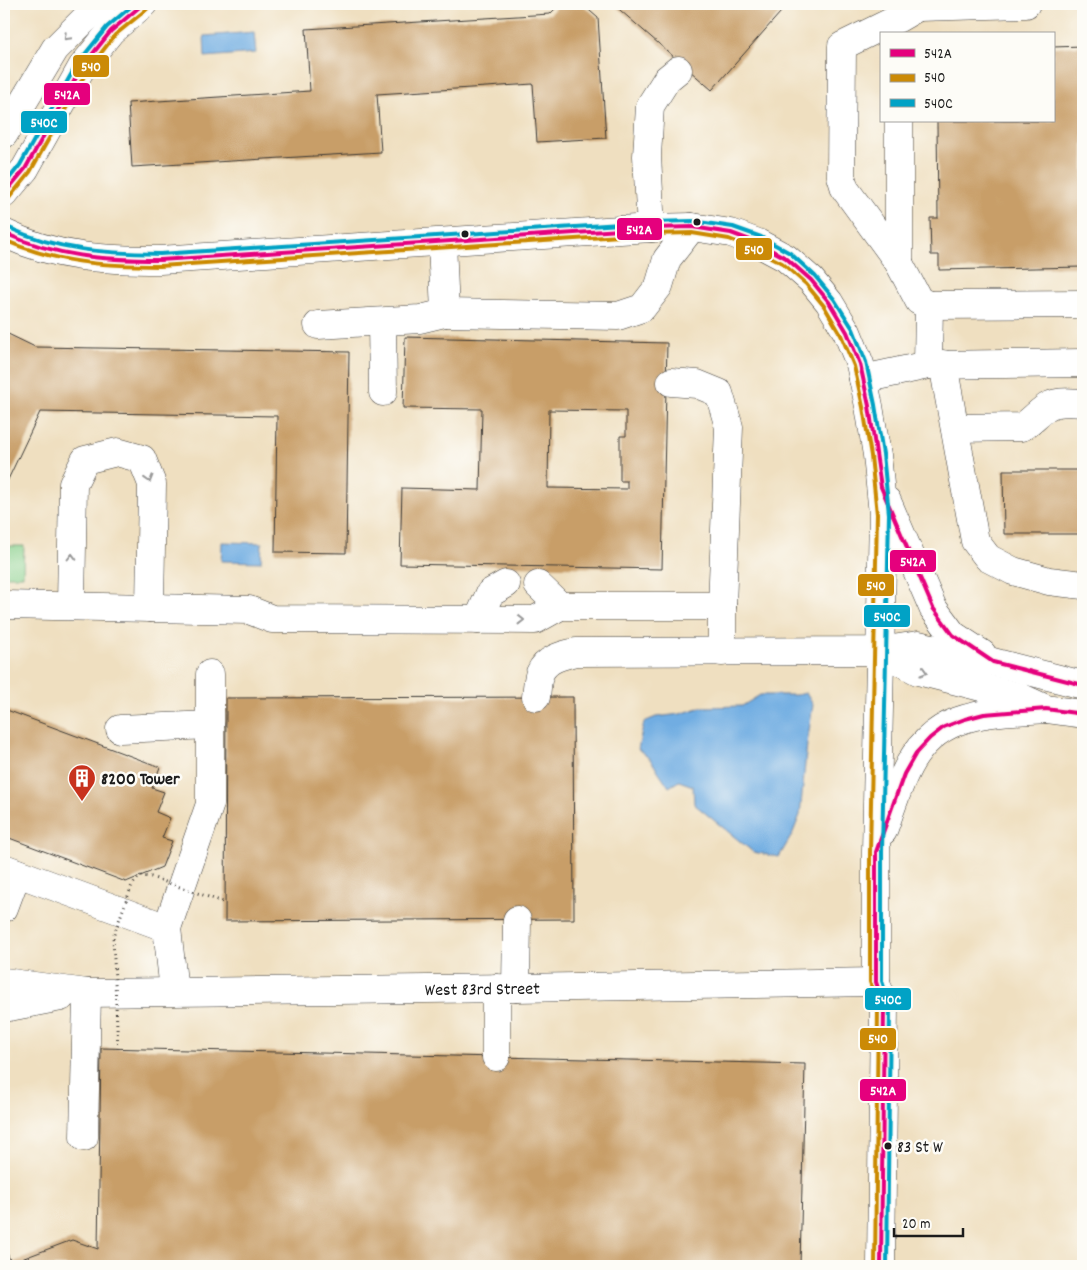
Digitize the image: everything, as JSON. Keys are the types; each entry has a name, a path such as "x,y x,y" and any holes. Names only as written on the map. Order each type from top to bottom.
{"street":[{"path":"4,134 55,50 102,4"},
{"path":"4,194 25,169 82,67 111,31 143,4"},
{"path":"1026,4 910,16 842,46 842,176 845,189 899,263 919,301 929,305 1083,304"},
{"path":"651,228 647,156 650,106 667,79 678,70"},
{"path":"899,122 899,263"},
{"path":"318,325 382,322 445,313 618,316 642,308 659,286 667,259 692,227"},
{"path":"4,233 47,250 80,257 118,260 160,260 651,228 692,227 731,233 758,243 786,258 811,280 829,302 847,332 860,364 875,445 883,514 876,852 876,982 884,1006 881,1266"},
{"path":"442,242 445,313"},
{"path":"929,305 936,364 954,428 975,541 988,558 1013,571 1049,581 1083,585"},
{"path":"382,322 383,392"},
{"path":"863,378 936,364 1083,363"},
{"path":"670,382 696,384 719,393 729,427 722,652"},
{"path":"954,428 1022,427 1054,403 1083,403"},
{"path":"71,606 73,484 86,460 117,452 142,459 152,484 150,608"},
{"path":"881,487 934,608 953,635 993,662"},
{"path":"478,620 490,593 506,584"},
{"path":"538,585 560,606"},
{"path":"4,604 249,610 272,619 478,620 535,620 560,606 722,606"},
{"path":"536,697 539,674 547,663 558,656 576,652 880,652 918,645 1083,685"},
{"path":"880,652 918,671 1020,697 1046,709"},
{"path":"174,992 167,928 210,804 210,674"},
{"path":"876,852 904,774 916,753 944,726 965,718 984,714 1046,709 1083,714"},
{"path":"120,729 210,725"},
{"path":"4,908 10,871 167,928"},
{"path":"496,1057 517,920"},
{"name":"West 83rd Street","path":"4,982 87,993 876,982"},
{"path":"84,1138 87,993"},
{"name":"West 83rd Street","path":"4,1008 87,993"}],"path":[{"path":"118,1049 113,937 132,885 140,876 151,877 226,903"}],"green space":[{"path":"4,546 24,546 23,576 4,576"}],"water":[{"path":"254,32 256,53 205,57 204,36"},
{"path":"222,542 262,543 261,562 221,561"},
{"path":"806,693 813,705 800,815 792,835 779,857 753,852 694,804 693,786 679,781 669,787 650,759 638,749 644,722 656,717 680,714 702,707 742,706 760,695 796,695"}],"building":[{"path":"560,4 582,4 598,18 606,138 537,142 533,84 377,94 381,152 132,167 128,103 310,91 306,29 550,14"},
{"path":"613,4 788,4 712,90"},
{"path":"1083,46 1083,267 939,270 939,255 931,255 930,218 938,218 937,122 1054,122 1054,47"},
{"path":"4,332 35,347 349,352 346,553 275,552 277,416 40,412 4,488"},
{"path":"405,337 667,343 662,569 400,564 402,488 480,490 482,409 403,408","holes":["549,410 626,411 626,436 620,436 620,481 627,481 627,489 548,488"]},
{"path":"1003,470 1083,470 1083,534 1004,534"},
{"path":"573,697 574,919 225,921 226,698"},
{"name":"8200 Tower","path":"4,709 160,767 152,788 164,792 156,812 170,818 162,838 172,841 162,867 126,882 4,836"},
{"path":"101,1048 805,1064 800,1266 4,1266 4,1245 11,1263 72,1240 98,1249"}],"transit line":[{"name":"540C","path":"4,185 20,165 77,64 107,27 134,4"},
{"name":"542A","path":"4,194 25,169 82,67 111,31 143,4"},
{"name":"540","path":"9,198 30,172 87,71 115,35 147,9"},
{"name":"540C","path":"7,227 63,246 119,253 160,254 651,222 692,221 733,227 761,237 790,253 815,276 834,299 853,329 866,362 883,454 889,514 882,852 882,981 890,1006 887,1266"},
{"name":"542A","path":"4,233 62,252 99,258 139,260 651,228 692,227 731,233 758,243 786,258 811,280 829,302 847,332 860,364 869,406 881,487 933,608 953,635 993,662 1083,685"},
{"name":"540","path":"4,240 42,254 80,262 160,266 651,234 692,233 729,239 755,249 782,263 806,284 824,306 841,335 854,366 871,456 877,514 870,852 870,982 878,1007 875,1266"},
{"name":"542A","path":"881,1266 884,1006 876,982 876,852 904,774 916,753 930,738 944,727 965,719 984,714 1046,709 1083,714"}],"place":[{"name":"8200 Tower","path":"82,802"},
{"name":"83 St W","path":"888,1146"}]}
